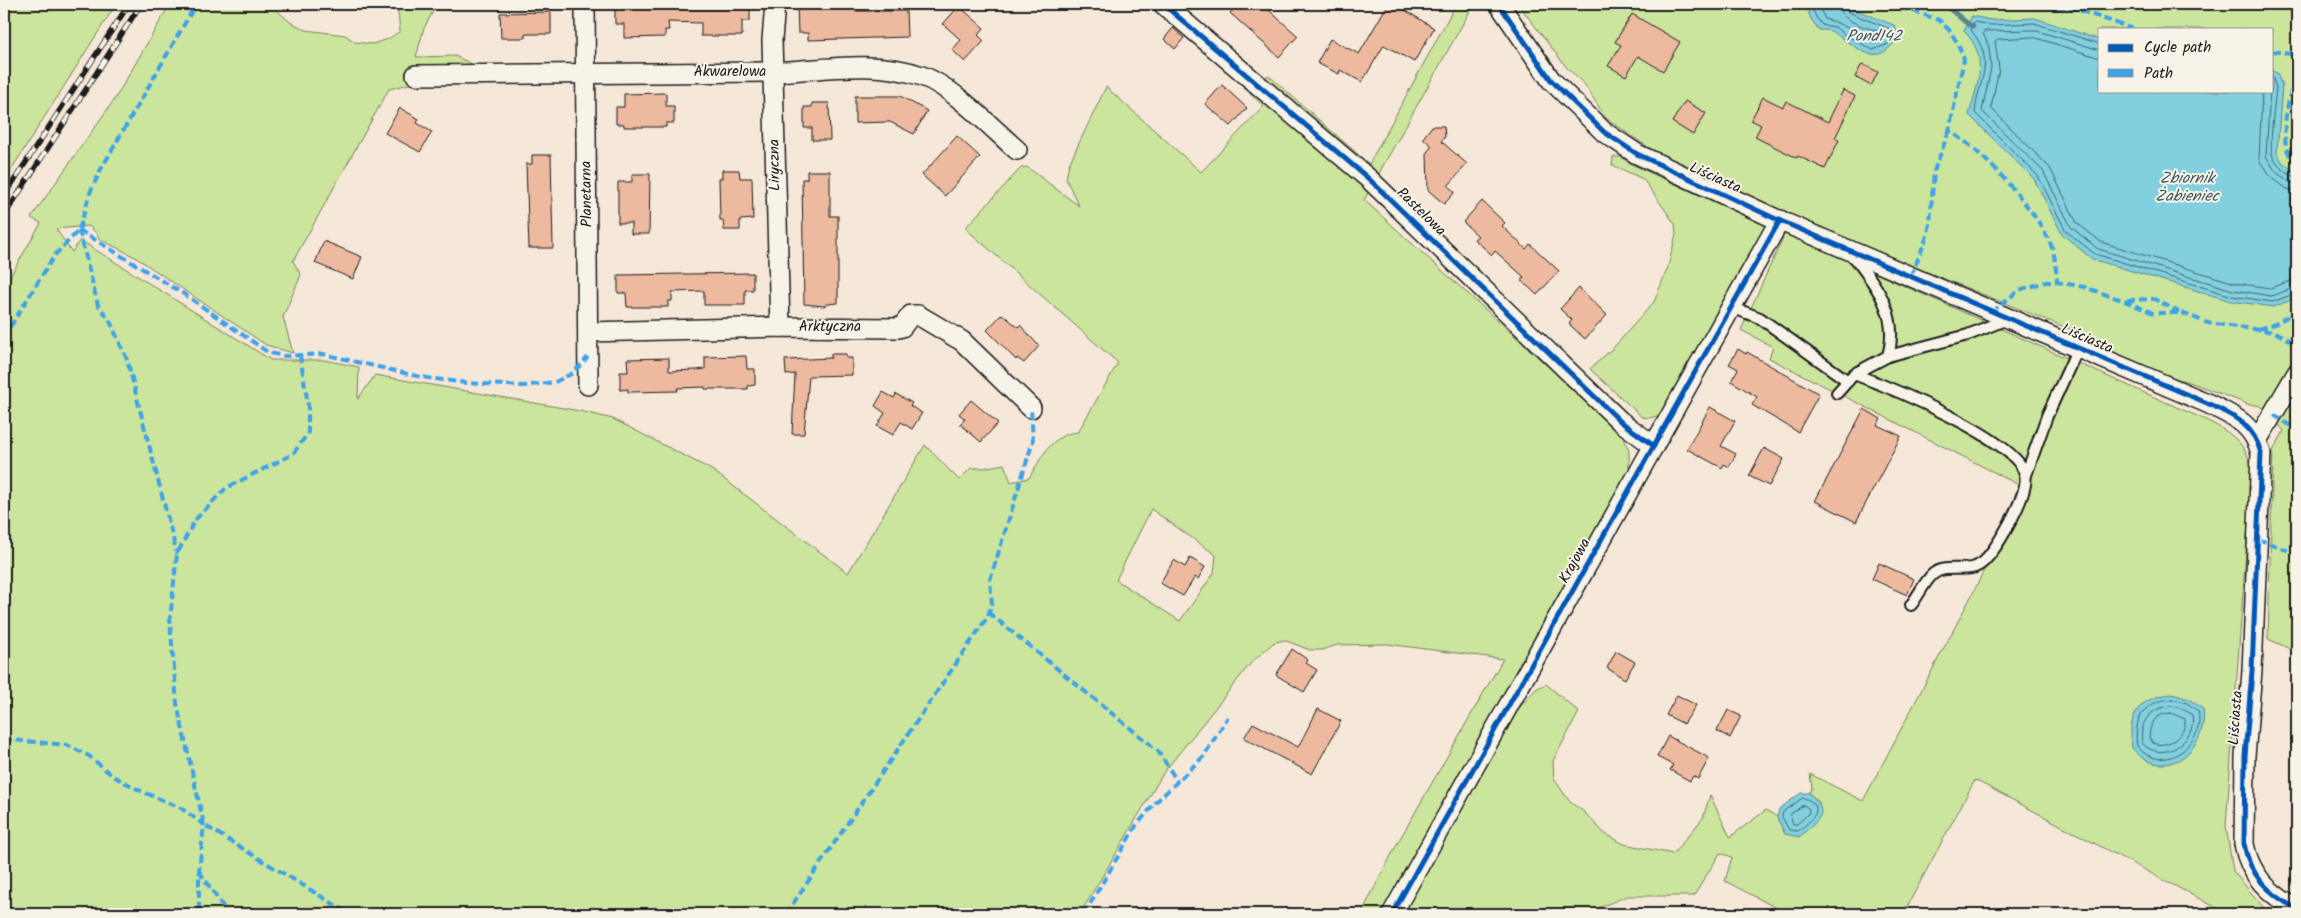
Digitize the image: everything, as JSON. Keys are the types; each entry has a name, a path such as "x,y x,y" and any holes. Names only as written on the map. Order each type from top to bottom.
{"street":[{"name":"Planetarna","path":"585,4 588,385"},
{"name":"Liryczna","path":"775,4 772,20 780,327"},
{"name":"Pastelowa","path":"1162,4 1369,179 1620,421 1654,446"},
{"name":"Liściasta","path":"1499,4 1551,80 1604,132 1637,154 1675,174 1848,250 2234,416 2248,426 2258,439 2261,453 2261,479 2252,671 2245,756 2244,844 2246,856 2260,882 2271,894 2297,909"},
{"name":"Akwarelowa","path":"416,75 586,72 773,72 868,67 891,69 924,77 947,90 1017,150"},
{"name":"Krajowa","path":"1392,914 1780,220"},
{"name":"Arktyczna","path":"589,332 780,327 898,328 902,327 911,315 918,315 962,341 1031,408"},
{"path":"2258,439 2297,374"}],"lane":[{"path":"1848,250 1871,279 1884,301 1891,323 1893,339 1888,356"},
{"path":"1731,307 1760,318 1851,377 1886,386 1988,436 2018,461 2026,475"},
{"path":"1837,393 1851,377 1888,356 1968,335 2008,318"},
{"path":"1911,605 1933,574 1944,569 1970,570 1982,564 1997,546 2024,492 2026,475 2047,416 2078,348"}],"green space":[{"path":"4,4 116,4 4,181"},
{"path":"170,4 270,4 290,22 306,30 345,35 355,42 372,44 388,39 400,31 397,4 437,4 424,28 416,57 455,56 478,67 389,89 293,261 301,275 283,317 293,353 266,345 135,257 98,238 98,235 89,226 56,229 72,252 80,240 271,360 324,360 359,367 358,399 375,375 580,411 613,419 712,470 848,573 925,445 959,480 971,468 1004,464 1011,482 1029,478 1043,455 1054,442 1061,437 1078,432 1118,363 965,228 1021,168 1027,167 1079,206 1066,179 1069,164 1106,87 1201,172 1264,106 1249,93 1268,75 1369,164 1456,4 1474,4 1364,200 1622,433 1629,451 1629,472 1387,914 1361,914 1397,844 1503,659 1387,644 1337,645 1322,650 1310,650 1284,640 1273,643 1251,663 1164,772 1080,914 4,914 4,287 41,223 31,218 116,97","holes":["1151,509 1216,555 1214,573 1180,621 1116,580"]},
{"path":"1518,4 2297,4 2297,652 2268,639 2273,451 2284,431 2265,409 2152,371 2083,339 2077,332 1779,213 1665,159 1606,118 1584,84 1567,68"},
{"path":"1613,157 1621,157 1631,164 1767,226 1662,415 1649,418 1642,417 1590,369 1614,347 1654,302 1668,267 1676,234 1675,224 1643,179 1612,165"},
{"path":"1785,233 2205,419 2227,432 2244,449 2251,464 2251,482 2226,826 2233,871 2269,914 2228,914 1975,780 1903,914 1784,914 1786,913 1725,881 1732,857 1720,853 1694,896 1627,896 1584,914 1395,914 1500,729 1536,689 1546,684 1579,712 1553,761 1554,779 1570,802 1584,812 1604,833 1624,844 1673,854 1703,818 1710,795 1730,837 1766,810 1777,817 1785,834 1820,803 1809,793 1812,788 1810,774 1863,801 1975,589 2023,487 1769,358 1773,347 1741,330"}],"water":[{"name":"Pond142","path":"1805,4 1847,4 1851,8 1894,25 1899,35 1884,52 1868,54 1832,32 1819,30 1811,19"},
{"name":"Zbiornik Żabieniec","path":"1972,16 1991,20 2035,18 2098,39 2098,92 2274,92 2274,72 2277,73 2282,86 2277,153 2283,163 2297,173 2297,298 2273,307 2231,301 2092,259 2062,234 2034,179 1969,115 1978,82 1979,61 1972,41 1964,31"},
{"path":"2172,694 2189,699 2203,709 2203,724 2199,738 2181,758 2170,763 2157,764 2144,759 2132,748 2131,726 2137,710 2143,704 2151,699"},
{"path":"1801,793 1809,793 1820,806 1821,812 1817,821 1799,837 1785,834 1777,817 1779,809"}],"building":[{"path":"750,4 750,21 742,21 742,36 701,36 701,23 668,22 669,30 665,30 665,37 624,38 624,24 615,24 615,6"},
{"path":"828,4 829,7 854,6 855,11 906,11 907,37 808,40 808,33 798,33 797,5"},
{"path":"1238,4 1262,4 1298,36 1279,57 1230,13"},
{"path":"1388,4 1395,4 1434,28 1414,62 1384,45 1362,82 1340,70 1339,74 1317,63 1330,39 1359,54"},
{"path":"959,6 984,28 978,35 984,41 965,62 952,50 961,40 943,24"},
{"path":"551,12 551,34 525,34 525,38 501,38 500,13"},
{"path":"1632,14 1680,42 1663,71 1638,56 1626,76 1608,66 1621,45 1615,42"},
{"path":"1173,28 1184,38 1175,49 1164,39"},
{"path":"1862,64 1878,72 1871,86 1855,77"},
{"path":"1222,85 1247,108 1231,126 1205,104"},
{"path":"1843,90 1855,96 1835,138 1839,140 1825,169 1798,156 1797,158 1755,137 1761,125 1751,120 1763,97 1783,107 1786,101 1828,122"},
{"path":"666,93 666,106 674,106 674,123 666,123 666,127 624,127 624,124 616,124 616,107 624,107 624,94"},
{"path":"855,96 900,96 927,111 914,134 890,122 855,123"},
{"path":"1685,101 1706,113 1693,135 1672,122"},
{"path":"812,103 829,103 830,140 812,140 812,128 804,128 804,107 812,107"},
{"path":"400,108 419,119 417,123 432,132 420,152 385,133"},
{"path":"1432,126 1444,126 1445,137 1441,141 1467,164 1448,186 1455,192 1444,204 1428,190 1427,152 1432,146 1423,138"},
{"path":"957,136 980,157 945,196 922,175"},
{"path":"532,155 551,155 553,248 529,248 526,164 532,164"},
{"path":"722,170 739,170 740,178 752,178 753,219 740,220 740,230 724,230 723,220 720,220 719,178 722,178"},
{"path":"807,171 830,171 830,216 838,216 838,303 824,306 804,304 802,179 807,179"},
{"path":"632,174 650,174 649,234 631,234 631,223 618,223 618,182 632,182"},
{"path":"1482,201 1505,223 1502,226 1526,249 1530,244 1559,271 1537,295 1521,280 1524,277 1495,251 1492,255 1474,239 1478,236 1463,222"},
{"path":"324,241 362,257 353,279 315,263"},
{"path":"753,273 753,290 745,290 745,305 704,305 704,291 672,292 672,301 668,301 668,307 627,307 626,293 618,293 618,275"},
{"path":"1579,288 1607,315 1585,339 1569,324 1572,320 1560,309"},
{"path":"1002,314 1018,327 1020,325 1039,346 1024,363 1017,358 1016,360 987,330"},
{"path":"1738,349 1746,354 1747,352 1819,394 1798,432 1752,405 1757,397 1731,381 1738,369 1729,364"},
{"path":"831,354 846,354 846,358 852,358 852,375 809,376 804,434 792,434 795,374 786,375 785,360 831,358"},
{"path":"746,356 747,369 755,369 755,385 748,386 748,389 705,389 705,387 677,388 678,391 628,392 628,389 620,390 620,372 628,372 627,359 669,358 669,371 705,369 705,357"},
{"path":"883,392 894,398 896,394 912,403 910,406 922,413 912,429 901,422 893,435 877,426 885,413 875,406"},
{"path":"971,400 998,423 981,442 960,424 965,419 959,414"},
{"path":"1710,407 1735,421 1721,446 1736,454 1729,467 1724,464 1722,468 1687,449"},
{"path":"1864,409 1881,419 1877,425 1901,436 1856,522 1815,501"},
{"path":"1764,448 1784,459 1769,486 1749,476"},
{"path":"1190,558 1205,567 1198,579 1195,577 1183,596 1160,583 1174,560 1185,567"},
{"path":"1879,563 1914,579 1907,595 1872,579"},
{"path":"1292,649 1308,660 1306,663 1317,670 1304,692 1276,675"},
{"path":"1616,651 1635,662 1625,679 1607,668"},
{"path":"1677,695 1696,705 1684,724 1666,715"},
{"path":"1318,709 1341,721 1312,774 1244,738 1253,723 1298,747"},
{"path":"1728,710 1741,716 1730,738 1717,731"},
{"path":"1668,736 1709,758 1698,779 1693,776 1690,781 1670,770 1673,765 1657,757"}],"waterway":[{"path":"1944,4 1973,26"},
{"path":"2293,131 2297,132"}],"railway":[{"path":"4,196 129,4"},
{"path":"4,216 141,4"}],"marked path":[{"path":"4,337 54,256 79,230 90,193 100,171 196,4"},
{"path":"1904,4 1905,8 1939,20 1950,31 1958,44 1964,59 1949,131 1962,139 1993,167 2036,218 2052,248 2057,282"},
{"path":"1985,4 2073,8 2130,28"},
{"path":"2274,51 2297,55"},
{"path":"2297,66 2288,104 2285,131 2286,144 2290,155 2297,164"},
{"path":"1911,276 1930,224 1934,171 1949,131"},
{"path":"79,230 184,294 269,353 285,356 323,354 421,377 466,383 524,386 555,382 573,373 588,357"},
{"path":"79,230 98,305 109,319 127,359 177,554"},
{"path":"1992,312 2019,290 2046,282 2057,282 2084,287 2153,313 2182,313 2208,323 2275,332 2297,345"},
{"path":"2127,300 2154,299 2179,312"},
{"path":"2259,329 2275,324 2297,311"},
{"path":"300,355 308,405 308,433 293,454 226,488 195,520 177,554 170,620 177,704 204,825 350,914"},
{"path":"786,914 987,618 992,604 990,580 1033,441 1031,408"},
{"path":"2274,415 2297,430"},
{"path":"2258,539 2297,554"},
{"path":"989,613 1158,751 1177,781"},
{"path":"1084,914 1136,826 1156,802 1203,757 1228,717"},
{"path":"4,739 67,745 89,756 113,776 141,791 181,808 204,825 199,871 199,914"},
{"path":"199,871 228,914"}],"cycle path":[{"path":"1163,4 1369,179 1620,421 1654,446"},
{"path":"1499,4 1551,80 1604,132 1637,154 1776,219 2207,403 2247,427 2253,434 2261,453 2252,671 2245,756 2244,844 2251,866 2262,883 2278,897 2297,909"},
{"path":"1392,914 1780,220"}]}
